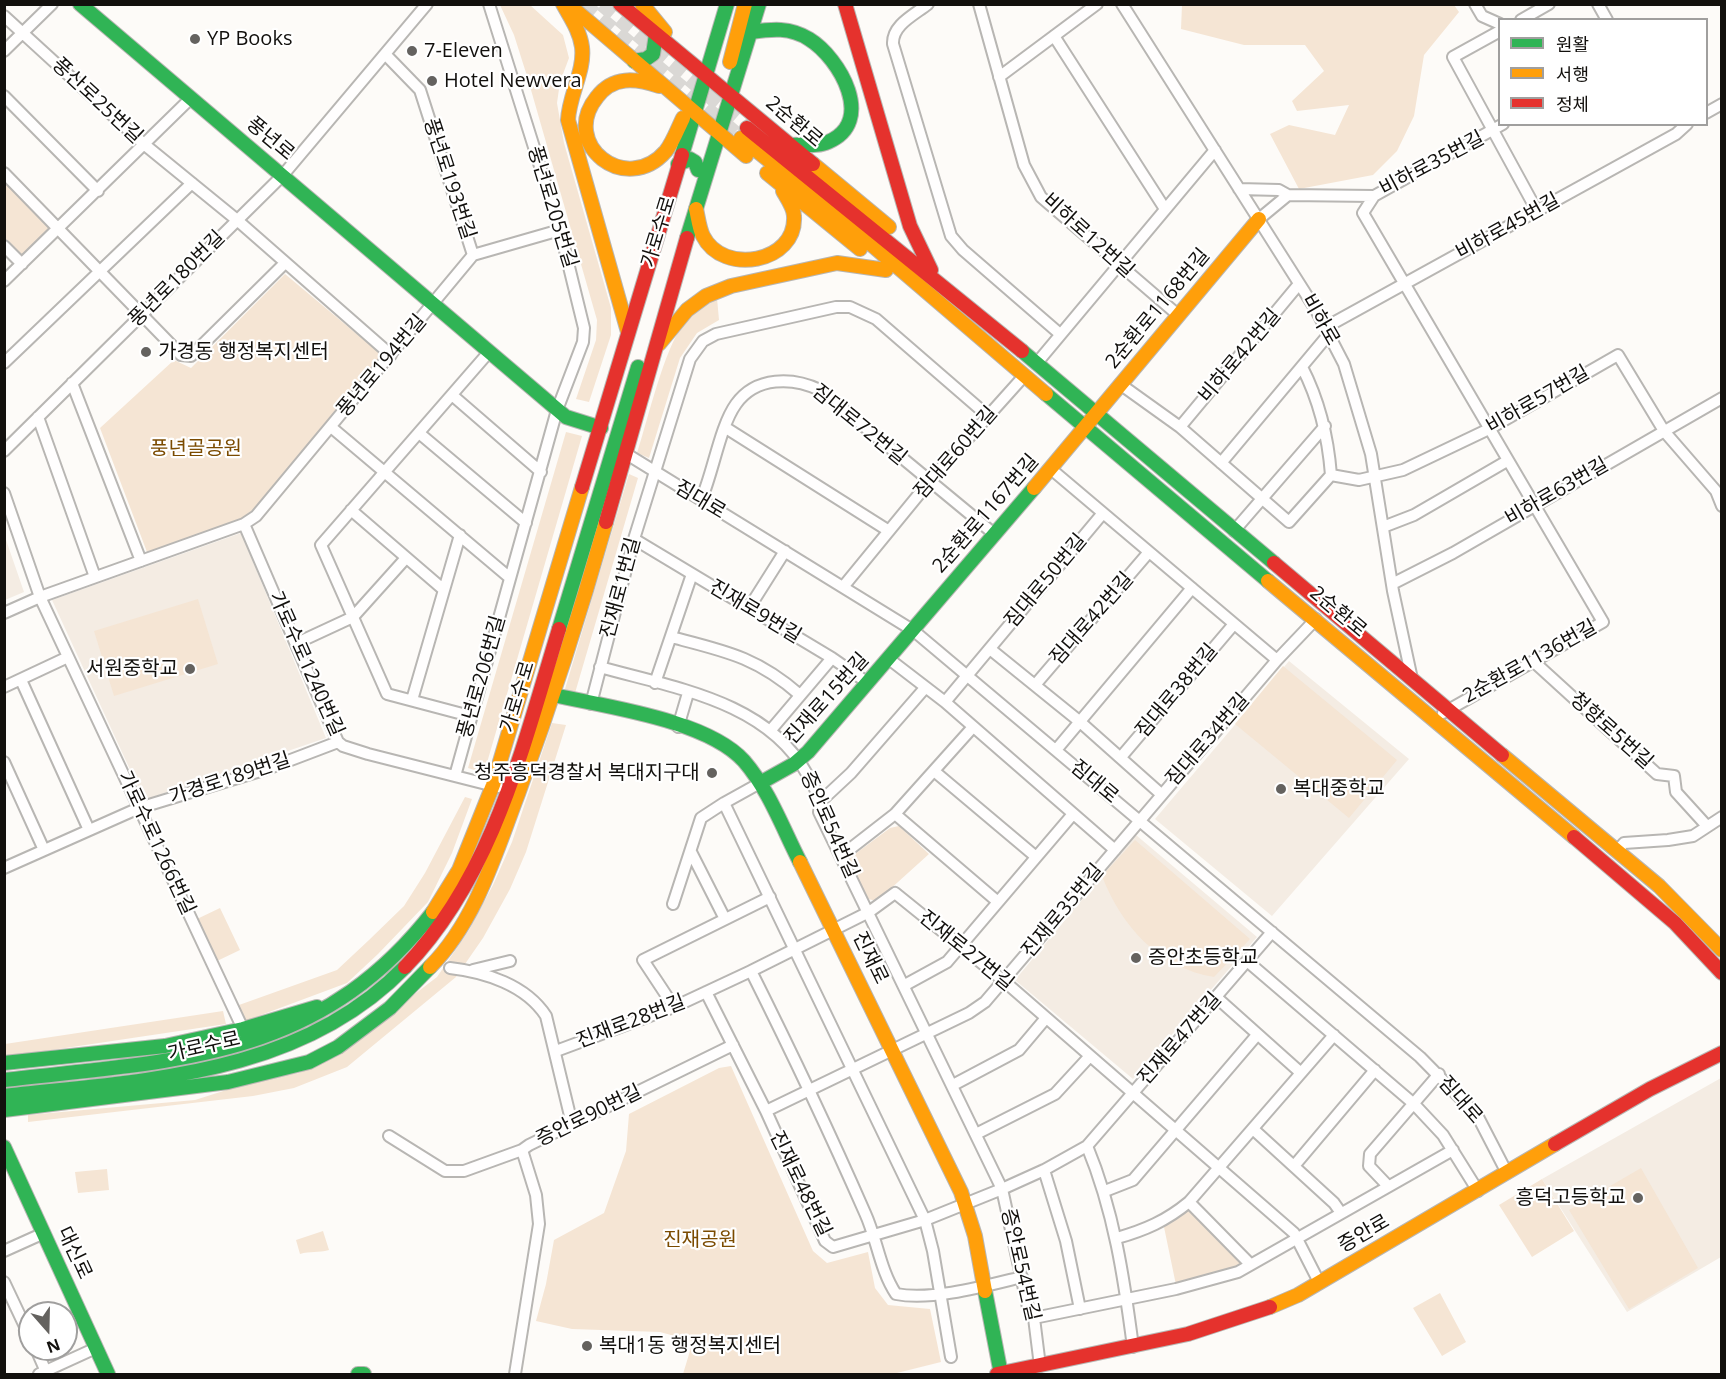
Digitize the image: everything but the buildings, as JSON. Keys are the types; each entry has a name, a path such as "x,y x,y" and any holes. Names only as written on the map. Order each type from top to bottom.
{"main road":[{"name":"풍년로","path":"80,4 557,410 566,417 601,428"},
{"path":"563,4 580,38 582,50 569,98 568,120 629,334"},
{"path":"568,4 634,61 668,89 691,109 670,147 658,160 634,169 617,169 602,162 586,135 585,121 589,107 607,87 631,78 668,89"},
{"name":"2순환로","path":"620,4 905,241 936,278"},
{"path":"642,4 698,69 721,4"},
{"name":"가로수로","path":"4,1080 163,1060 274,1034 304,1022 340,1000 391,957 436,908 453,882 494,785 678,164 698,69 727,4"},
{"name":"가로수로","path":"534,744 554,695 696,206 727,91 746,4"},
{"path":"727,91 759,4"},
{"path":"845,4 910,226 936,278"},
{"path":"748,35 771,16"},
{"path":"634,61 647,60 653,56 657,48 656,34"},
{"path":"791,145 803,147 821,143 841,132 848,122 853,96 839,46"},
{"name":"2순환로","path":"691,109 886,270 922,290"},
{"name":"가로수로","path":"4,1096 163,1077 235,1062 299,1041 339,1018 401,971 448,915 467,881 517,767 698,170 715,130"},
{"path":"678,131 678,164 690,159 695,161 698,170"},
{"name":"2순환로","path":"1722,950 1700,924 1448,709 1234,531 1090,422 1024,376 922,290 744,133 936,278 1036,364 1090,422 1316,619 1675,923 1722,973"},
{"path":"696,206 703,234 724,256 747,262 773,255 791,235 796,217 788,197 765,171"},
{"name":"2순환로1168번길","path":"1090,422 1259,219"},
{"path":"653,351 687,310 705,296 731,286 837,263 886,270"},
{"name":"2순환로1167번길","path":"914,631 993,533 1090,422"},
{"name":"진재로15번길","path":"760,783 799,760 914,631"},
{"name":"진재로","path":"554,695 678,727 718,742 747,764 760,783 834,928 965,1203 984,1286 999,1374"},
{"path":"517,767 534,744"},
{"path":"4,1110 196,1087 269,1074 309,1062 338,1047 390,1008 415,985 440,957 464,924 495,855 534,744"},
{"path":"495,855 507,790"},
{"path":"4,1063 165,1046 243,1029 340,1000"},
{"name":"증안로","path":"999,1374 1133,1347 1230,1324 1259,1313 1319,1282 1478,1191 1650,1089 1722,1053"},
{"path":"163,1077 269,1074"},
{"name":"대신로","path":"4,1147 108,1374"},
{"path":"358,1374 364,1374"}],"street":[{"path":"4,51 52,4"},
{"name":"풍년로180번길","path":"4,451 283,175 427,4"},
{"name":"풍년로205번길","path":"489,4 560,230 584,328 583,342 557,410"},
{"path":"928,4 899,26 892,35 951,236 963,250 1060,334"},
{"name":"비하로12번길","path":"979,4 1024,165 1041,197 1178,315"},
{"path":"999,77 1097,4"},
{"name":"비하로","path":"1122,4 1259,219 1328,331 1344,364 1357,400 1375,478 1392,584 1412,679"},
{"path":"1475,4 1482,16 1498,23"},
{"path":"1524,18 1549,4"},
{"path":"1598,4 1606,18"},
{"name":"풍산로25번길","path":"4,16 145,145 237,220 391,355"},
{"path":"1498,33 1453,57 1498,127 1537,211"},
{"path":"1054,36 1165,209"},
{"name":"풍년로193번길","path":"385,54 420,90 473,255 434,304"},
{"path":"4,96 98,191"},
{"path":"4,281 191,98"},
{"path":"1708,111 1722,104"},
{"name":"비하로35번길","path":"1239,189 1279,190 1288,195 1374,196 1498,127"},
{"name":"비하로45번길","path":"1328,331 1405,284 1537,211 1673,129"},
{"path":"1036,364 1215,150"},
{"path":"4,173 182,355 191,356 285,262"},
{"path":"4,363 192,183"},
{"path":"1259,219 1288,195"},
{"path":"1374,196 1363,213 1533,506"},
{"path":"473,255 560,230"},
{"path":"4,246 22,264"},
{"name":"비하로42번길","path":"1180,427 1299,284"},
{"name":"풍년로194번길","path":"4,613 40,597 244,524 256,516 434,304"},
{"name":"진재로1번길","path":"591,704 654,472 690,359 703,341 716,334 836,307 850,307 876,319 988,416"},
{"path":"1221,463 1302,367 1328,331"},
{"path":"470,716 387,694 321,545 489,352"},
{"name":"비하로57번길","path":"1331,475 1359,480 1403,470 1489,429 1618,355 1664,430"},
{"path":"1120,384 1180,427 1289,522 1331,475 1324,426 1315,392 1302,367"},
{"name":"짐대로60번길","path":"843,587 929,482 1024,376"},
{"name":"짐대로72번길","path":"701,500 736,404 750,391 772,382 804,382 820,390 993,533"},
{"path":"72,383 141,561"},
{"path":"452,395 541,472"},
{"name":"비하로63번길","path":"1392,584 1453,553 1722,398"},
{"name":"풍년로206번길","path":"455,776 557,410"},
{"path":"38,417 95,577"},
{"path":"1234,531 1324,426"},
{"name":"풍년로194번길","path":"331,427 460,535"},
{"path":"726,428 889,531"},
{"path":"1664,430 1716,491 1722,506"},
{"path":"419,433 526,523"},
{"name":"짐대로","path":"625,453 914,631 1439,1074 1477,1115 1508,1173"},
{"path":"1383,527 1414,515 1507,461"},
{"path":"1051,469 1277,660"},
{"name":"가로수로1266번길","path":"4,493 40,597 243,1029"},
{"name":"2순환로1136번길","path":"1435,719 1448,709 1603,622 1533,506"},
{"path":"351,510 444,590"},
{"name":"짐대로50번길","path":"945,702 1103,513"},
{"name":"가로수로1240번길","path":"244,524 338,742 360,751 507,790"},
{"path":"412,700 460,535 510,578"},
{"path":"634,539 692,574"},
{"path":"749,608 784,551"},
{"name":"짐대로42번길","path":"1035,685 1149,552"},
{"path":"297,643 353,617 406,558"},
{"name":"진재로9번길","path":"655,683 692,574 832,658 868,683"},
{"path":"1056,750 1192,588"},
{"name":"짐대로34번길","path":"1139,820 1277,660 1316,619"},
{"name":"짐대로38번길","path":"1121,758 1234,624"},
{"path":"670,637 733,653 775,674 800,695"},
{"path":"990,649 1079,721 1161,795"},
{"path":"4,687 68,657"},
{"path":"600,667 726,703 744,712 770,731 832,658"},
{"name":"진재로35번길","path":"889,659 945,702 1115,850"},
{"name":"청향로5번길","path":"1533,661 1657,774 1674,776 1676,792 1706,825"},
{"path":"21,680 89,830"},
{"path":"821,801 851,773 926,688"},
{"path":"678,727 688,693"},
{"path":"841,855 896,814 973,727"},
{"name":"증안로54번길","path":"770,731 799,760 821,801 819,812 929,1034 1002,1189 1029,1312 1034,1318 1040,1366"},
{"name":"가경로189번길","path":"4,867 139,808 267,769 338,742"},
{"path":"4,762 44,850"},
{"path":"934,771 1035,856"},
{"path":"673,904 701,818 760,783"},
{"path":"724,803 925,1220 941,1293 951,1357"},
{"path":"896,814 998,902"},
{"path":"905,985 947,962 1073,814"},
{"path":"1617,851 1624,843 1693,836 1706,825 1722,817"},
{"name":"진재로35번길","path":"766,1111 855,1071 977,1007 1004,981 1139,820"},
{"path":"691,852 725,919"},
{"name":"진재로27번길","path":"834,928 869,912 895,892 1004,981 1294,1233 1319,1282"},
{"path":"674,1007 643,960 770,897"},
{"name":"진재로28번길","path":"556,1051 674,1007 751,971 834,928"},
{"name":"진재로47번길","path":"965,1203 1044,1170 1088,1146 1272,932"},
{"path":"473,970 510,961"},
{"path":"1247,961 1414,1104 1453,1150 1478,1191"},
{"path":"450,968 473,970 523,991 538,1003 546,1016 556,1051 572,1124"},
{"path":"751,971 810,1090 875,1235 888,1282 896,1294 912,1297 984,1286 1022,1277"},
{"name":"진재로28번길","path":"706,992 766,1111"},
{"path":"1216,997 1301,1073"},
{"path":"952,1085 1019,1050 1046,1018"},
{"path":"1105,1191 1132,1180 1177,1131 1257,1035"},
{"path":"1117,1238 1150,1229 1170,1218 1189,1202 1334,1035"},
{"name":"증안로90번길","path":"515,1374 539,1224 536,1195 522,1150 733,1045"},
{"path":"976,1134 1055,1094 1090,1056"},
{"path":"1294,1166 1375,1070"},
{"path":"1388,1186 1369,1166 1370,1154 1439,1074"},
{"name":"진재로48번길","path":"766,1111 825,1241 833,1247 925,1220 965,1203"},
{"path":"1253,1129 1334,1203 1341,1213"},
{"path":"389,1136 445,1172 464,1171 522,1150"},
{"path":"1088,1146 1105,1191 1117,1238 1133,1347"},
{"path":"1034,1318 1187,1286 1238,1272 1453,1150"},
{"path":"1044,1170 1066,1241 1080,1309"},
{"path":"1189,1202 1250,1264"},
{"path":"4,1251 44,1233"},
{"path":"4,1282 18,1312"},
{"path":"44,1373 96,1348"}],"shaded area":[{"name":"서원중학교","path":"241,533 326,738 144,800 52,600"},
{"path":"4,534 24,592 5,600 4,600"},
{"name":"복대중학교","path":"1289,661 1409,759 1272,916 1155,819"},
{"name":"증안초등학교","path":"1136,835 1257,937 1133,1079 1015,980"},
{"name":"흥덕고등학교","path":"1721,1078 1721,1257 1627,1312 1542,1179"}],"green space":[{"path":"500,5 530,5 563,35 569,58 560,82 557,103 564,143 611,308 611,335 589,402 576,399 596,340 597,320 527,76 514,35"},
{"path":"1182,5 1454,5 1459,12 1424,55 1414,116 1397,151 1373,175 1299,189 1270,134 1289,125 1335,135 1349,105 1297,111 1292,101 1324,71 1305,45 1244,45 1181,29"},
{"path":"4,179 52,228 23,256 5,238"},
{"name":"풍년골공원","path":"285,274 383,356 253,510 241,519 147,552 100,428 174,360 191,368"},
{"path":"717,298 719,320 697,333 680,358 649,458 637,453 663,367 677,335 691,315 703,305"},
{"path":"566,432 582,436 484,773 468,768"},
{"path":"629,474 638,478 575,693 565,689"},
{"path":"198,599 218,664 114,696 94,631"},
{"path":"1283,666 1397,760 1349,818 1235,724"},
{"path":"552,723 566,725 526,852 510,889 483,938 456,977 347,1067 294,1088 253,1096 28,1122 28,1115 195,1100 258,1080 299,1073 339,1052 437,977 469,930 493,885 512,842"},
{"path":"465,797 472,799 452,853 428,902 378,954 347,983 245,1021 239,1005 337,970 404,906 425,873"},
{"path":"899,826 929,854 877,901 868,899 848,862 851,857 890,828"},
{"path":"1135,840 1250,939 1214,977 1194,972 1159,954 1131,928 1120,912 1102,876"},
{"path":"220,908 240,950 217,961 197,919"},
{"path":"223,1011 226,1024 5,1057 5,1044"},
{"name":"진재공원","path":"731,1066 813,1251 827,1263 868,1252 875,1288 888,1305 930,1309 941,1362 893,1374 683,1374 693,1341 660,1332 572,1329 536,1321 554,1240 604,1213 626,1151 629,1114 719,1068"},
{"path":"1641,1168 1698,1268 1629,1309 1569,1210"},
{"path":"107,1169 109,1190 78,1193 75,1172"},
{"path":"1542,1179 1574,1231 1532,1257 1499,1205"},
{"path":"1188,1209 1242,1261 1237,1268 1176,1285 1164,1227"},
{"path":"323,1231 329,1250 300,1254 296,1240"},
{"path":"1440,1293 1466,1342 1442,1356 1413,1308"}],"tunnel":[{"path":"583,4 741,138"},
{"path":"602,4 747,128"}],"traffic: fast":[{"path":"80,4 566,417 601,428"},
{"path":"682,155 727,4"},
{"path":"687,238 759,4"},
{"path":"751,32 788,31 809,39 832,60 848,90 851,106 850,120 842,133 824,144 791,145"},
{"path":"634,61 646,59 653,54 656,34"},
{"path":"678,164 690,159 695,162 698,170"},
{"path":"1022,351 1274,563"},
{"path":"559,629 638,367"},
{"path":"1046,394 1268,581"},
{"path":"760,783 794,764 808,752 1034,488"},
{"path":"554,695 628,710 682,725 727,747 744,761 761,784 800,862"},
{"path":"4,1080 184,1057 239,1044 291,1025 341,998 388,961 433,912"},
{"path":"4,1096 165,1077 218,1066 269,1051 317,1031 363,1003 405,967"},
{"path":"4,1110 228,1082 309,1062 338,1047 390,1008 430,967"},
{"path":"4,1063 165,1046 243,1029 317,1007"},
{"path":"4,1147 108,1374"},
{"path":"985,1291 1001,1374"},
{"path":"358,1374 364,1374"}],"traffic: slow":[{"path":"563,4 577,30 582,47 581,65 568,120 628,332"},
{"path":"568,4 746,156"},
{"path":"642,4 665,32"},
{"path":"730,62 745,4"},
{"path":"659,86 633,80 617,82 603,90 587,115 586,132 592,147 602,159 617,167 633,169 650,164 666,151 683,118"},
{"path":"741,138 838,216 1046,394"},
{"path":"813,164 889,227"},
{"path":"767,173 860,249"},
{"path":"696,209 703,236 713,249 741,260 757,259 772,254 784,245 792,232 794,213 783,191"},
{"path":"1034,488 1259,219"},
{"path":"659,344 687,310 706,296 731,286 837,263 886,270"},
{"path":"433,912 459,870 493,785 582,487"},
{"path":"430,967 460,929 483,886 553,693 606,522"},
{"path":"1268,581 1574,837"},
{"path":"1502,755 1659,886 1722,950"},
{"path":"800,862 961,1192 975,1236 985,1291"},
{"path":"1270,1307 1298,1295 1555,1144"}],"traffic: jam":[{"path":"620,4 813,164"},
{"path":"845,4 910,226 931,270"},
{"path":"747,128 1022,351"},
{"path":"582,487 682,155"},
{"path":"606,522 687,238"},
{"path":"1274,563 1502,755"},
{"path":"405,967 435,931 461,892 483,851 518,763 559,629"},
{"path":"1574,837 1675,923 1722,973"},
{"path":"1555,1144 1650,1089 1722,1053"},
{"path":"997,1374 1188,1334 1270,1307"}],"place":[{"name":"YP Books","path":"195,39"},
{"name":"7-Eleven","path":"412,51"},
{"name":"Hotel Newvera","path":"432,81"},
{"name":"가경동 행정복지센터","path":"146,352"},
{"name":"서원중학교","path":"190,669"},
{"name":"청주흥덕경찰서 복대지구대","path":"712,773"},
{"name":"복대중학교","path":"1281,789"},
{"name":"증안초등학교","path":"1136,958"},
{"name":"흥덕고등학교","path":"1638,1198"},
{"name":"복대1동 행정복지센터","path":"587,1346"}]}
